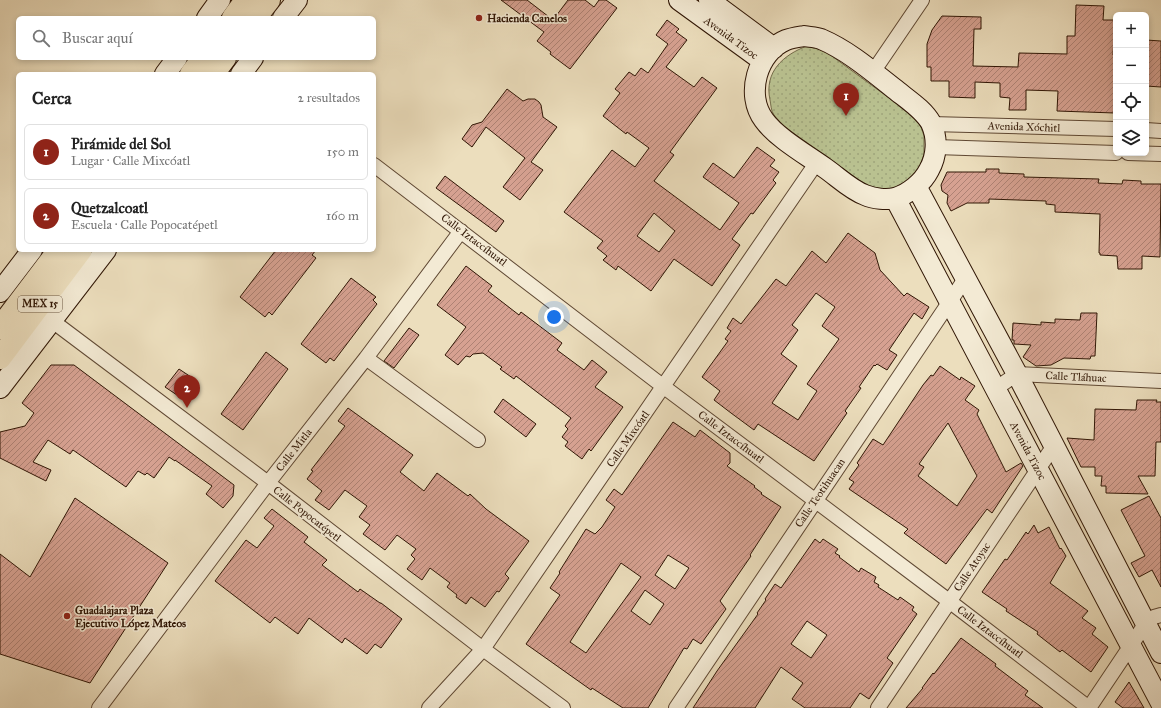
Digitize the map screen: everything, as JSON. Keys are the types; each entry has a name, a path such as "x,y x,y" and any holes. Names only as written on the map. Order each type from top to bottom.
{"main road":[{"path":"208,16 220,0"},
{"path":"234,16 246,0"},
{"path":"257,16 269,0"},
{"path":"285,16 297,0"},
{"name":"Avenida Tizoc","path":"679,0 768,55"},
{"name":"Avenida Tizoc","path":"709,0 768,55"},
{"path":"804,36 820,38 839,48 873,72 922,111 931,124 935,137 936,147 934,161 926,176 916,186 895,198 882,199 866,196 778,134 763,120 756,104 754,85 759,68 768,55 785,40 804,36"},
{"path":"166,72 175,60"},
{"path":"192,72 202,60"},
{"path":"214,72 224,60"},
{"path":"916,186 1053,446 1153,619 1161,652"},
{"name":"Avenida Tizoc","path":"895,198 1161,703"},
{"path":"0,292 30,252"},
{"name":"MEX 15","path":"0,328 57,252"},
{"name":"MEX 15","path":"0,358 80,252"},
{"path":"0,388 104,252"}],"street":[{"path":"873,72 922,0"},
{"name":"Avenida Xóchitl","path":"931,124 1113,129"},
{"path":"1149,130 1161,131"},
{"name":"Avenida Xóchitl","path":"936,147 1113,153"},
{"path":"1149,154 1161,154"},
{"name":"Calle Mixcóatl","path":"429,708 483,649 817,162"},
{"name":"Calle Iztaccíhuatl","path":"376,167 664,387 1089,708"},
{"name":"Calle Mitla","path":"99,708 268,483 366,358 461,231"},
{"name":"Calle Teotihuacan","path":"676,708 965,279"},
{"name":"Calle Popocatépetl","path":"51,320 268,483 483,649 563,708"},
{"path":"366,358 478,440"},
{"path":"995,389 1016,374"},
{"name":"Calle Tláhuac","path":"1016,374 1161,381"},
{"name":"Calle Atoyac","path":"878,708 1053,446"},
{"path":"1089,708 1130,646 1153,619"}],"green space":[{"path":"807,46 825,51 919,120 924,136 924,154 918,172 904,185 893,191 870,188 785,127 774,115 771,108 769,90 773,73 777,66 790,54"}],"building":[{"path":"501,0 527,0 553,20 568,0 585,0 594,7 599,0 606,0 617,8 570,69 550,54 551,52 537,41 544,32"},
{"path":"1076,5 1104,6 1103,20 1113,20 1113,113 1057,111 1058,91 1026,90 1026,110 1009,110 1010,98 1000,97 1000,83 975,82 975,98 949,97 949,81 931,81 931,67 927,67 927,44 932,30 942,16 981,17 981,29 974,29 973,66 1018,67 1019,53 1067,54 1067,36 1075,36"},
{"path":"667,20 679,29 676,32 687,40 666,67 694,87 702,77 717,88 670,152 674,155 654,181 720,230 739,203 703,177 713,163 734,178 757,147 775,160 770,166 779,172 773,180 776,183 732,239 740,245 712,286 674,259 651,291 618,266 616,270 603,260 607,256 597,248 603,241 564,212 612,150 635,167 649,148 627,132 626,134 603,116 620,93 615,89 629,72 635,76 641,68 648,73 668,44 656,35","holes":["654,213 675,231 659,252 637,236"]},
{"path":"1149,40 1161,41 1161,87 1149,86"},
{"path":"507,89 523,101 535,99 539,102 543,117 557,127 531,162 543,170 520,200 503,187 525,158 486,127 472,147 462,139 472,125 482,122"},
{"path":"986,169 999,169 999,173 1024,174 1024,177 1099,179 1098,183 1122,184 1123,180 1141,181 1141,184 1161,184 1160,257 1142,256 1142,269 1118,269 1117,256 1100,255 1099,253 1100,214 1055,212 1055,205 1046,204 1046,201 989,199 989,203 967,203 951,211 947,203 948,195 942,191 941,185 947,172 986,172"},
{"path":"445,176 504,221 496,232 436,188"},
{"path":"848,233 875,253 880,270 904,296 907,293 929,307 922,319 914,313 889,350 897,355 887,370 877,364 875,366 874,365 859,387 861,388 845,411 847,413 814,461 758,424 754,430 731,413 714,400 720,391 702,377 728,341 725,339 731,331 727,328 733,318 741,324 776,279 786,286 812,251 826,263","holes":["816,293 835,307 822,326 839,339 807,384 817,391 798,420 772,403 797,366 781,354 798,330 792,325"]},
{"path":"274,252 314,252 312,255 316,258 272,315 269,312 265,317 240,297"},
{"path":"466,266 492,286 488,291 519,315 521,312 562,343 557,350 584,370 592,360 607,372 595,387 623,407 591,451 589,449 582,459 565,446 568,442 562,437 568,429 565,426 571,418 516,376 514,379 500,369 502,367 483,353 473,354 470,357 466,356 458,365 445,355 466,327 437,305"},
{"path":"351,278 376,297 373,300 377,304 334,361 330,358 326,363 301,344"},
{"path":"1081,313 1097,313 1095,356 1091,356 1090,359 1064,358 1051,365 1036,366 1023,357 1031,345 1014,344 1014,340 1012,340 1013,323 1041,325 1041,322 1055,323 1055,319 1080,320"},
{"path":"409,328 419,335 394,368 384,361"},
{"path":"266,352 288,369 243,430 221,414"},
{"path":"51,365 74,365 234,485 233,496 223,508 206,494 212,486 169,457 154,478 147,473 145,475 138,471 126,487 73,450 70,454 48,440 33,462 51,470 46,481 0,458 0,432 25,426 34,413 22,403"},
{"path":"940,366 960,380 961,377 975,386 965,400 979,410 977,414 1006,472 1021,463 1023,466 992,513 987,509 946,564 904,533 908,529 849,489 854,482 849,479 859,465 857,463 873,439 883,445 923,385 931,375 933,376","holes":["948,423 977,476 957,506 918,476 924,467 919,464"]},
{"path":"179,369 191,377 177,395 165,387"},
{"path":"503,399 536,424 526,437 494,412"},
{"path":"1137,400 1157,400 1156,402 1161,402 1161,442 1156,442 1155,476 1138,476 1148,494 1106,493 1106,486 1101,486 1102,476 1095,476 1095,467 1081,467 1067,438 1094,440 1095,409 1136,410"},
{"path":"348,408 413,455 400,472 424,491 437,473 468,496 470,494 486,509 529,541 505,574 509,578 499,592 497,591 485,607 471,597 466,604 456,597 457,595 447,587 450,583 430,568 422,580 407,569 415,559 411,555 416,549 397,535 385,550 363,534 370,525 359,517 367,506 345,490 329,510 315,500 322,491 307,479 313,471 311,470 345,426 338,421"},
{"path":"673,422 695,437 700,430 730,453 730,463 727,466 755,486 754,487 762,493 761,494 781,507 750,555 751,556 720,601 726,609 701,644 693,639 687,649 684,648 648,708 623,708 592,688 591,690 526,644 560,595 550,588 586,529 595,534 602,527 615,507 606,500 614,489 622,495","holes":["668,555 689,568 675,589 655,575","621,563 641,577 586,653 570,642","645,590 664,604 650,625 631,611"]},
{"path":"1149,496 1161,518 1161,587 1152,570 1139,577 1131,563 1145,556 1121,510"},
{"name":"Guadalajara Plaza Ejecutivo López Mateos","path":"75,498 168,563 90,683 0,654 0,554 30,577"},
{"path":"272,509 308,537 304,542 327,560 322,565 358,592 360,589 402,619 381,648 375,644 367,654 345,638 342,643 309,618 298,634 275,617 270,623 215,581 246,540 257,548 274,526 264,518"},
{"path":"1034,525 1038,533 1049,527 1060,549 1061,548 1066,556 1050,583 1088,611 1082,618 1096,628 1092,634 1108,647 1091,672 1062,650 1060,652 1037,634 1038,632 1006,611 1007,609 982,592 1005,559 1007,560 1026,532 1028,534"},
{"path":"815,539 820,543 823,539 838,549 835,553 840,556 839,557 859,572 861,568 876,577 874,582 879,585 878,587 898,600 900,597 914,607 912,610 917,614 887,658 893,663 869,699 860,693 850,708 805,708 792,699 803,683 781,667 755,708 693,708 717,671 758,614 757,613 775,584 781,588","holes":["807,621 827,635 811,658 791,644"]},
{"path":"961,638 996,664 995,666 1028,691 1025,695 1043,708 906,708"},
{"path":"1129,682 1144,708 1123,708 1115,702"}],"place":[{"name":"Hacienda Canelos","path":"479,18"},
{"name":"Pirámide del Sol","path":"846,116"},
{"name":"Quetzalcoatl","path":"187,408"},
{"name":"Guadalajara Plaza Ejecutivo López Mateos","path":"67,616"}]}
